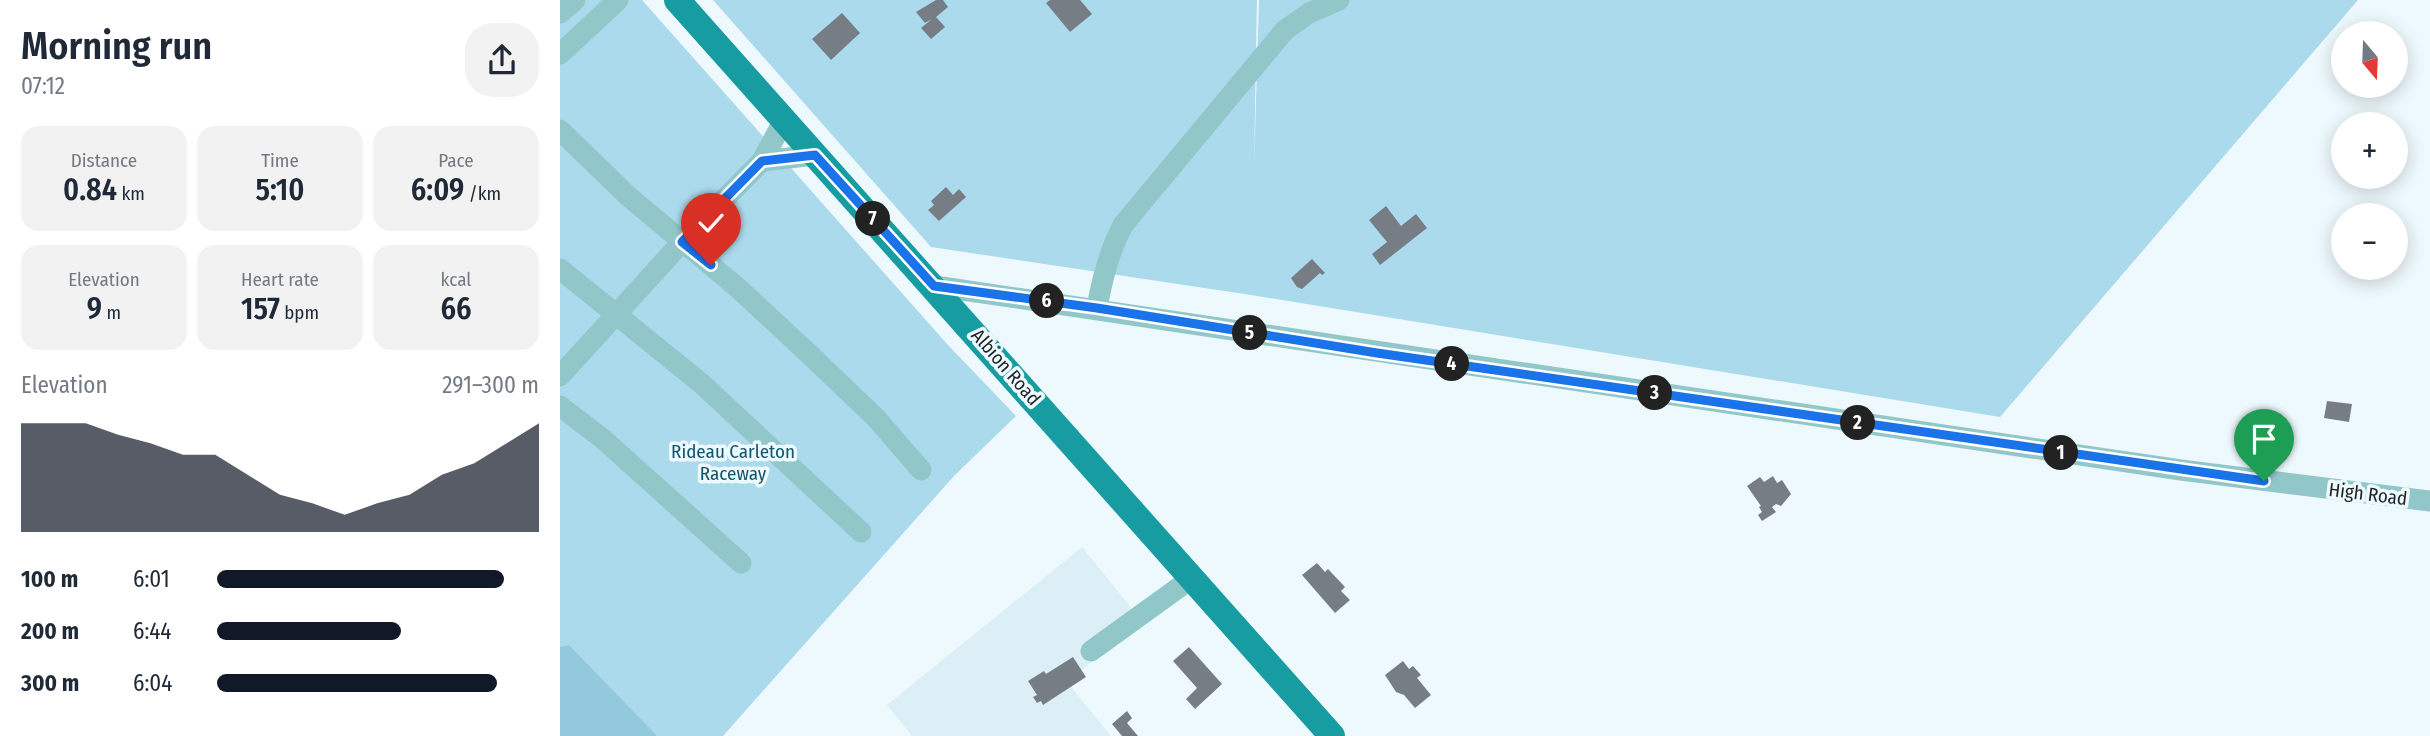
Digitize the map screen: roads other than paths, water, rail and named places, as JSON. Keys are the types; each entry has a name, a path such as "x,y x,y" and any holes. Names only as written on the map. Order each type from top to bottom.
{"main road":[{"name":"Albion Road","path":"677,0 1332,736"}],"street":[{"path":"560,13 575,0"},
{"path":"560,54 618,0"},
{"path":"1097,308 1101,281 1114,242 1123,225 1285,30 1309,13 1339,0"},
{"path":"560,376 682,242 762,161 784,120"},
{"path":"560,130 628,196 738,288 808,352 876,418 921,470"},
{"path":"762,161 815,155"},
{"path":"560,269 702,384 861,532"},
{"name":"High Road","path":"934,286 2168,468 2430,501"},
{"path":"560,406 603,439 741,563"},
{"path":"1091,651 1192,578"}],"park label":[{"name":"Rideau Carleton Raceway","path":"733,462"}]}
